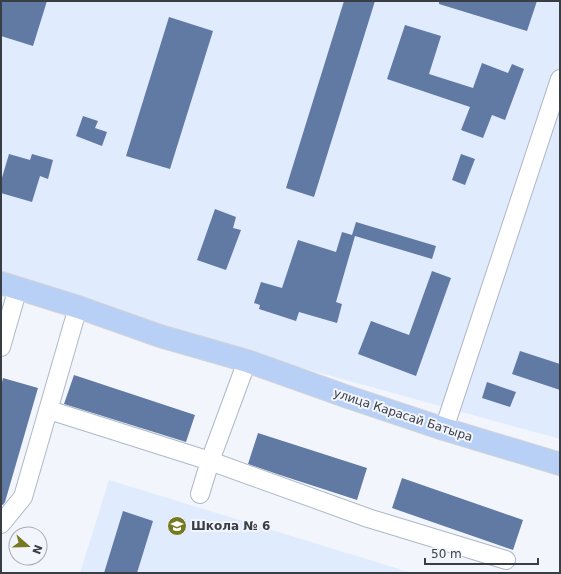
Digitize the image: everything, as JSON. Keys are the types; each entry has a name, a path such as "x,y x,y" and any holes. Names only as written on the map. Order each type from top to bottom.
{"main road":[{"name":"улица Карасай Батыра","path":"9,286 78,307 160,336 247,361 444,429 560,464"}],"street":[{"path":"444,429 560,79"},
{"name":"улица Карасай Батыра","path":"1,347 9,286"},
{"path":"1,524 23,497 78,307"},
{"path":"200,494 210,461 247,361"},
{"path":"49,410 210,461 368,518 506,560"}],"shaded area":[{"path":"1,1 560,1 560,439 1,285"},
{"name":"Школа № 6","path":"109,480 412,573 80,573"}],"building":[{"path":"1,1 47,1 33,46 1,36"},
{"path":"344,1 375,1 314,197 286,188"},
{"path":"439,1 537,1 527,31 439,4"},
{"path":"169,17 213,31 170,169 126,156"},
{"path":"405,25 441,36 429,74 473,88 482,63 508,73 512,64 524,69 505,120 492,115 483,138 461,130 470,107 387,79"},
{"path":"83,116 98,121 95,128 107,132 102,146 76,136"},
{"path":"9,154 30,160 32,154 53,160 48,179 40,176 32,202 1,193 1,181"},
{"path":"461,154 475,159 465,185 452,180"},
{"path":"215,209 236,217 233,228 241,230 226,270 197,260"},
{"path":"356,222 436,246 432,259 355,236 336,302 342,304 337,323 299,312 296,321 259,309 260,305 254,303 261,282 282,288 298,240 336,252 342,232 352,235"},
{"path":"432,271 451,278 416,376 358,354 371,321 409,335"},
{"path":"520,351 560,364 560,390 512,374"},
{"path":"74,375 195,415 186,442 64,404"},
{"path":"3,378 38,388 3,505 1,504 1,386"},
{"path":"487,382 516,392 510,407 482,398"},
{"path":"258,433 367,468 357,500 248,464"},
{"path":"402,478 523,520 513,550 392,508"},
{"path":"123,511 153,521 137,573 104,573"}],"place":[{"name":"Школа № 6","path":"177,526"}]}
